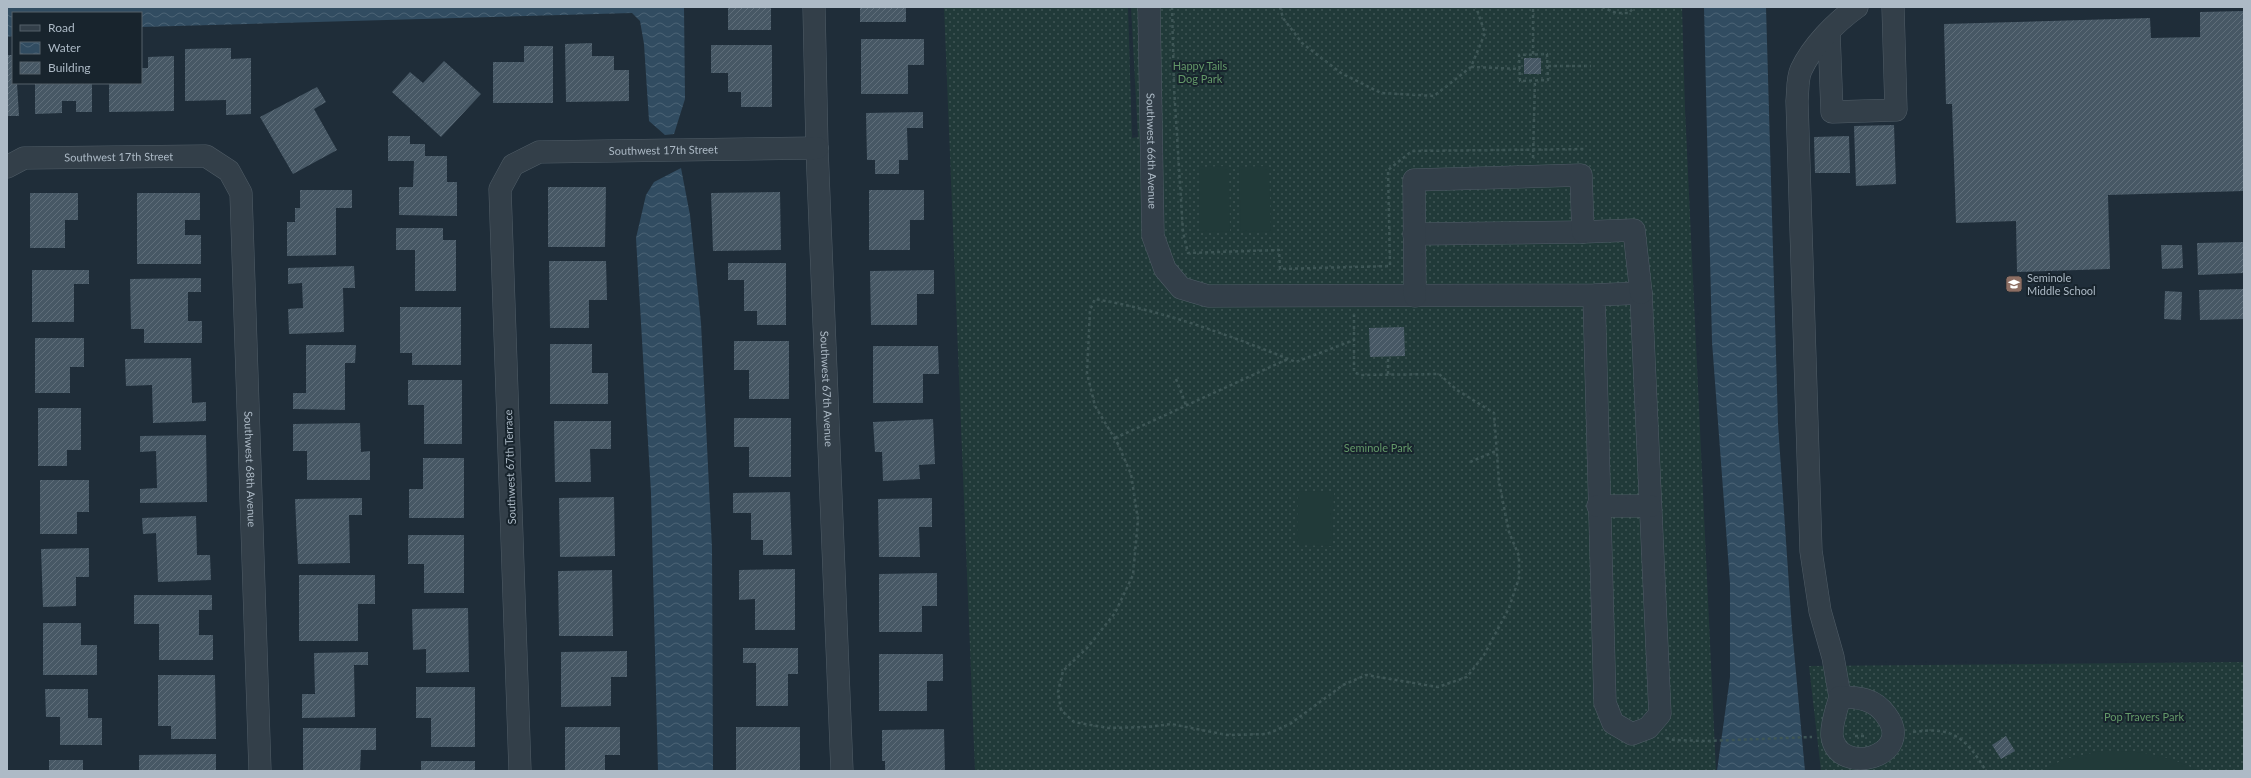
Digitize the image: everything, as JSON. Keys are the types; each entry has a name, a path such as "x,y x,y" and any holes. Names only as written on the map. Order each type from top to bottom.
{"street":[{"name":"Southwest 67th Avenue","path":"814,7 817,148 842,771"},
{"name":"Southwest 66th Avenue","path":"1149,7 1153,236 1165,269 1181,288 1208,296 1353,296"},
{"path":"1840,697 1833,657 1820,611 1811,551 1797,101 1800,71 1829,32 1842,18 1857,7"},
{"path":"1829,32 1832,112 1896,110 1893,7"},
{"name":"Southwest 17th Street","path":"513,166 539,152 817,148"},
{"name":"Southwest 17th Street","path":"7,167 24,158 206,156 229,171"},
{"name":"Southwest 67th Terrace","path":"513,166 500,189 520,771"},
{"name":"Southwest 68th Avenue","path":"229,171 241,192 260,771"},
{"path":"1415,296 1414,180 1533,175 1581,175 1583,232"},
{"path":"1414,234 1634,230 1641,293 1660,714 1648,728 1632,734 1614,723 1605,703 1598,506 1594,295"},
{"path":"1353,296 1594,295 1641,293"},
{"path":"1598,506 1650,506"}],"path":[{"path":"1172,7 1174,87 1184,232 1188,253 1279,250 1280,269"},
{"path":"1280,7 1282,18 1302,43 1342,73 1380,93 1434,96 1471,67 1485,34 1476,7"},
{"path":"1533,7 1533,54"},
{"path":"1602,7 1616,13 1629,13 1634,7"},
{"path":"1547,54 1548,66 1548,80 1520,81 1519,55 1547,54"},
{"path":"1548,66 1592,66"},
{"path":"1471,67 1520,69"},
{"path":"1533,175 1535,80"},
{"path":"1353,296 1354,340 1354,372 1360,375 1439,374 1457,390 1479,402 1494,413 1499,482 1509,532 1519,556 1519,578 1509,608 1484,655 1467,677 1438,687 1366,674 1343,685 1290,724 1267,734 1227,735 1171,724 1148,727 1108,728 1074,722 1061,710 1058,692 1063,672 1087,648 1115,613 1133,575 1138,520 1131,474 1115,438 1095,406 1087,373 1090,310 1096,299 1155,312 1228,336 1296,362 1354,340"},
{"path":"1115,438 1288,359"},
{"path":"1388,359 1388,374"},
{"path":"1176,379 1186,405"},
{"path":"1470,462 1496,451"},
{"path":"1648,728 1658,735 1674,740 1706,741 1811,737"}],"green space":[{"name":"Seminole Park","path":"944,7 1128,7 1132,138 1138,137 1131,7 1682,7 1685,109 1716,771 975,771"},
{"path":"1229,166 1230,231 1200,232 1199,167"},
{"path":"1269,166 1271,231 1241,232 1239,167"},
{"path":"1298,491 1334,492 1332,546 1297,545"},
{"name":"Pop Travers Park","path":"2244,662 2244,771 1821,771 1809,666"},
{"path":"2101,751 2126,751 2151,754 2187,765 2198,771 2040,771 2065,759"}],"water":[{"path":"7,7 684,7 685,99 674,134 665,135 649,121 644,44 640,21 632,13 142,27 142,12 12,12 12,36 7,37"},
{"path":"1704,7 1766,7 1778,424 1792,629 1805,771 1717,771 1730,677 1730,583 1712,342"},
{"path":"681,168 690,215 701,323 712,548 713,771 658,771 651,493 636,238 646,195 654,182"}],"building":[{"path":"728,7 771,7 771,30 728,30"},
{"path":"860,7 906,7 906,22 860,22"},
{"path":"2244,11 2244,191 2108,195 2110,269 2017,272 2016,221 1956,223 1952,104 1946,104 1944,24 2150,18 2151,38 2200,37 2200,12"},
{"path":"861,39 924,39 924,65 908,65 908,94 861,94"},
{"path":"592,43 592,56 614,56 614,70 629,70 629,101 566,102 565,44"},
{"path":"711,45 772,45 772,107 741,107 741,92 728,92 728,73 711,73"},
{"path":"524,46 553,46 553,103 493,103 493,62 524,62"},
{"path":"231,48 231,59 251,58 251,114 226,115 226,100 185,101 185,49"},
{"path":"7,55 12,55 12,84 17,84 19,116 7,116"},
{"path":"174,56 174,111 109,112 109,84 142,84 142,68 148,68 148,57"},
{"path":"1524,58 1541,58 1541,74 1524,74"},
{"path":"444,61 481,94 441,137 392,92 410,72 423,83"},
{"path":"35,84 92,84 92,112 76,112 76,101 62,101 62,113 35,114"},
{"path":"317,87 326,102 314,109 337,150 293,174 260,117"},
{"path":"923,112 923,128 907,128 908,160 899,160 899,174 875,174 875,160 867,160 866,113"},
{"path":"1894,125 1896,184 1856,186 1854,126"},
{"path":"388,136 410,136 410,144 425,144 425,156 447,156 447,182 457,182 457,216 399,215 399,187 413,187 414,161 388,161"},
{"path":"1849,136 1850,173 1815,173 1814,137"},
{"path":"548,187 606,187 605,247 548,247"},
{"path":"300,190 352,190 352,208 336,208 336,255 287,256 287,222 295,222 295,208 300,208"},
{"path":"869,190 924,190 924,220 910,220 910,250 869,250"},
{"path":"780,192 781,250 713,251 711,193"},
{"path":"30,193 78,193 78,220 65,220 65,248 30,248"},
{"path":"137,193 200,193 200,220 185,220 185,235 201,235 201,264 137,264"},
{"path":"396,228 443,228 443,240 456,240 456,291 415,291 415,250 396,250"},
{"path":"2244,242 2244,273 2198,275 2197,243"},
{"path":"2161,245 2182,245 2183,268 2162,269"},
{"path":"549,261 606,261 607,300 589,300 589,328 550,328"},
{"path":"728,263 786,263 786,325 757,325 757,311 744,311 744,280 728,280"},
{"path":"354,266 355,288 343,288 344,332 289,334 288,309 303,308 302,283 288,284 288,268"},
{"path":"32,270 89,270 89,284 74,284 74,322 32,322"},
{"path":"934,270 934,294 917,294 917,325 871,325 870,271"},
{"path":"201,278 201,292 188,292 188,321 202,321 202,343 144,343 144,329 131,329 130,279"},
{"path":"2244,289 2244,319 2200,320 2199,290"},
{"path":"2165,291 2182,292 2181,320 2164,319"},
{"path":"400,307 461,307 461,365 412,365 412,353 400,353"},
{"path":"1404,327 1405,356 1370,357 1369,328"},
{"path":"35,338 84,338 84,367 70,367 70,393 35,393"},
{"path":"734,341 789,341 789,399 749,399 749,370 734,370"},
{"path":"550,344 592,344 592,373 608,373 608,404 550,404"},
{"path":"306,345 356,345 355,363 345,363 345,410 293,409 293,393 306,393"},
{"path":"873,346 938,346 939,374 923,374 923,403 873,403"},
{"path":"191,358 192,403 206,402 206,421 153,423 152,385 126,386 125,359"},
{"path":"408,380 462,380 462,444 424,444 424,405 408,405"},
{"path":"38,408 81,408 81,450 67,450 67,466 38,466"},
{"path":"734,418 791,418 791,477 749,477 749,447 734,447"},
{"path":"933,419 935,464 919,465 920,479 883,481 882,452 875,452 873,422"},
{"path":"554,421 611,421 611,449 590,449 591,482 555,482"},
{"path":"360,423 361,452 370,451 370,480 307,480 307,451 293,451 293,424"},
{"path":"206,435 207,502 140,503 140,489 157,488 156,451 140,452 140,436"},
{"path":"423,458 464,458 464,518 409,518 409,489 423,489"},
{"path":"40,480 89,480 89,512 77,512 77,534 40,534"},
{"path":"790,492 792,555 763,555 763,540 751,540 751,513 733,513 733,493"},
{"path":"614,497 615,556 560,557 559,498"},
{"path":"362,498 362,515 349,515 350,563 298,564 295,499"},
{"path":"932,498 932,527 919,527 920,557 879,557 878,499"},
{"path":"196,516 197,555 210,555 211,580 158,582 156,533 143,534 142,518"},
{"path":"408,535 464,535 464,593 424,593 424,564 408,564"},
{"path":"89,548 89,577 76,577 76,606 43,607 41,549"},
{"path":"795,569 795,630 755,630 755,599 739,600 739,570"},
{"path":"612,570 613,636 559,636 558,571"},
{"path":"937,573 937,606 922,606 922,632 879,632 879,574"},
{"path":"299,575 375,575 375,604 358,604 358,641 299,641"},
{"path":"134,595 212,595 212,610 199,610 199,635 213,635 213,660 159,660 159,624 134,624"},
{"path":"468,608 469,672 426,673 426,649 413,650 412,609"},
{"path":"43,623 81,623 81,645 97,645 97,675 43,675"},
{"path":"743,648 798,648 798,674 788,674 788,706 756,706 756,663 743,663"},
{"path":"627,651 627,677 611,677 611,706 561,707 561,652"},
{"path":"368,652 368,665 354,665 355,717 302,718 302,694 315,694 314,653"},
{"path":"879,654 943,654 943,681 927,681 927,711 879,711"},
{"path":"158,675 215,675 216,739 171,739 171,726 158,726"},
{"path":"416,687 475,687 475,747 431,747 431,718 416,718"},
{"path":"45,689 88,689 88,718 102,718 102,745 60,745 60,717 46,717"},
{"path":"565,727 620,727 620,755 605,755 605,771 565,771"},
{"path":"736,727 800,727 800,771 736,771"},
{"path":"303,728 376,728 376,750 361,750 360,771 303,771"},
{"path":"944,729 945,771 885,771 885,761 882,761 882,730"},
{"path":"2006,736 2015,751 2001,759 1992,745"},
{"path":"216,754 216,771 139,770 139,755"},
{"path":"49,760 83,760 83,771 49,771"},
{"path":"421,761 475,761 475,771 421,771"}],"place":[{"name":"Seminole Middle School","path":"2014,284"}],"park label":[{"name":"Happy Tails Dog Park","path":"1200,72"}]}
